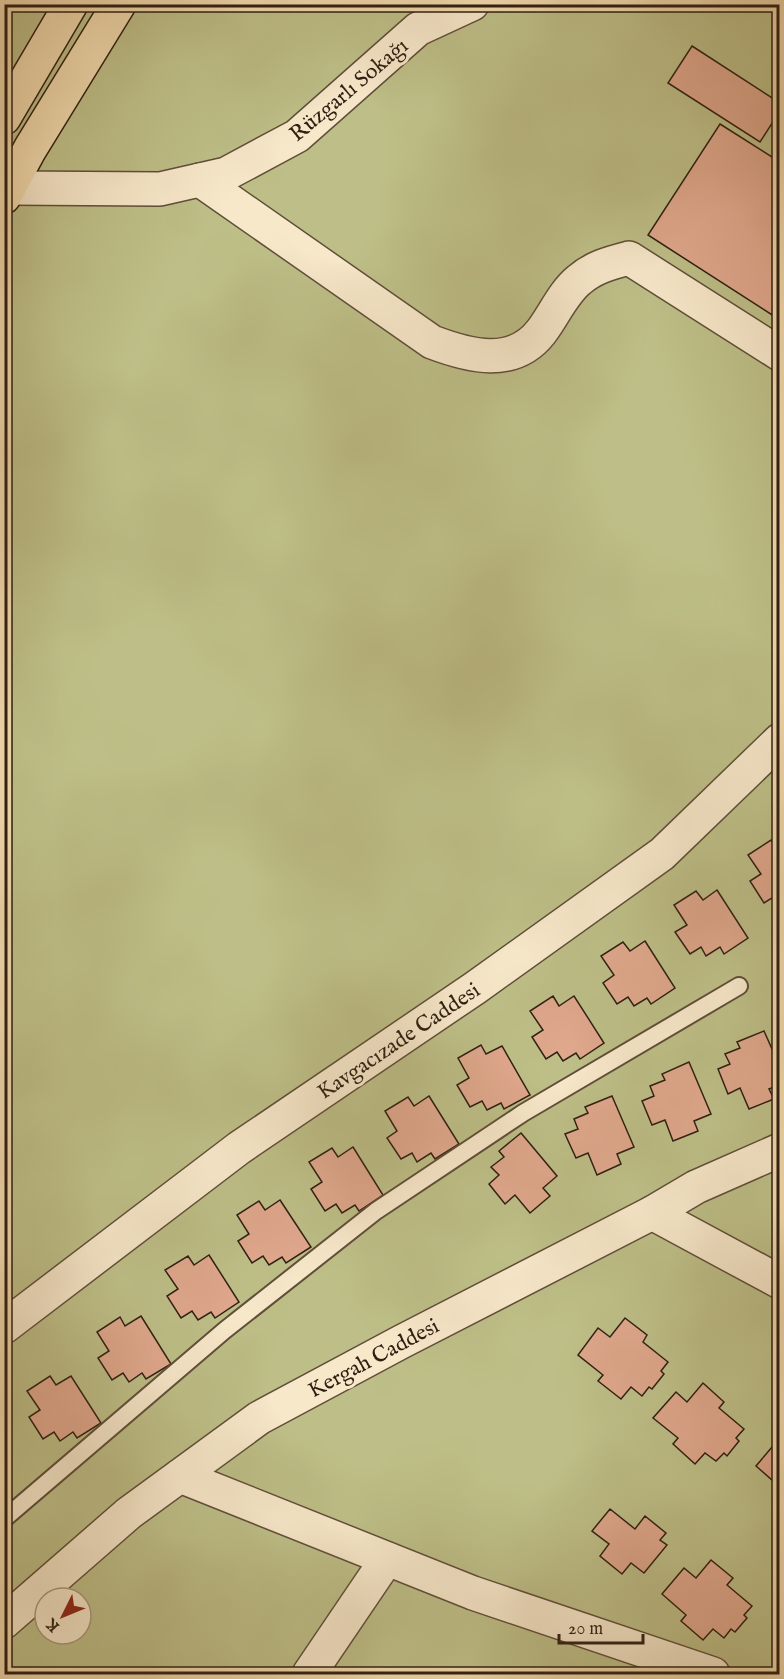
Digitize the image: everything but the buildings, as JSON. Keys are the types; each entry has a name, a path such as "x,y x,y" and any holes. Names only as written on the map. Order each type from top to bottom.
{"main road":[{"path":"4,118 71,4"},
{"path":"7,192 30,149 119,4"}],"street":[{"name":"Rüzgarlı Sokağı","path":"7,192 160,189 226,174 297,136 418,29 472,4"},
{"path":"200,180 432,342 460,353 490,357 510,354 527,345 541,332 551,315 578,281 601,265 628,258 780,354"},
{"name":"Kavgacızade Caddesi","path":"4,1327 239,1148 475,988 662,854 780,740"},
{"name":"Kergah Caddesi","path":"4,1622 129,1513 259,1418 652,1213 696,1187 780,1150"},
{"path":"652,1213 780,1282"},
{"path":"180,1476 473,1593 713,1674"},
{"path":"309,1674 387,1559"}],"lane":[{"path":"4,1519 225,1330 376,1211 523,1113 739,986"}],"green space":[{"path":"5,5 779,5 779,1674 5,1674"}]}
